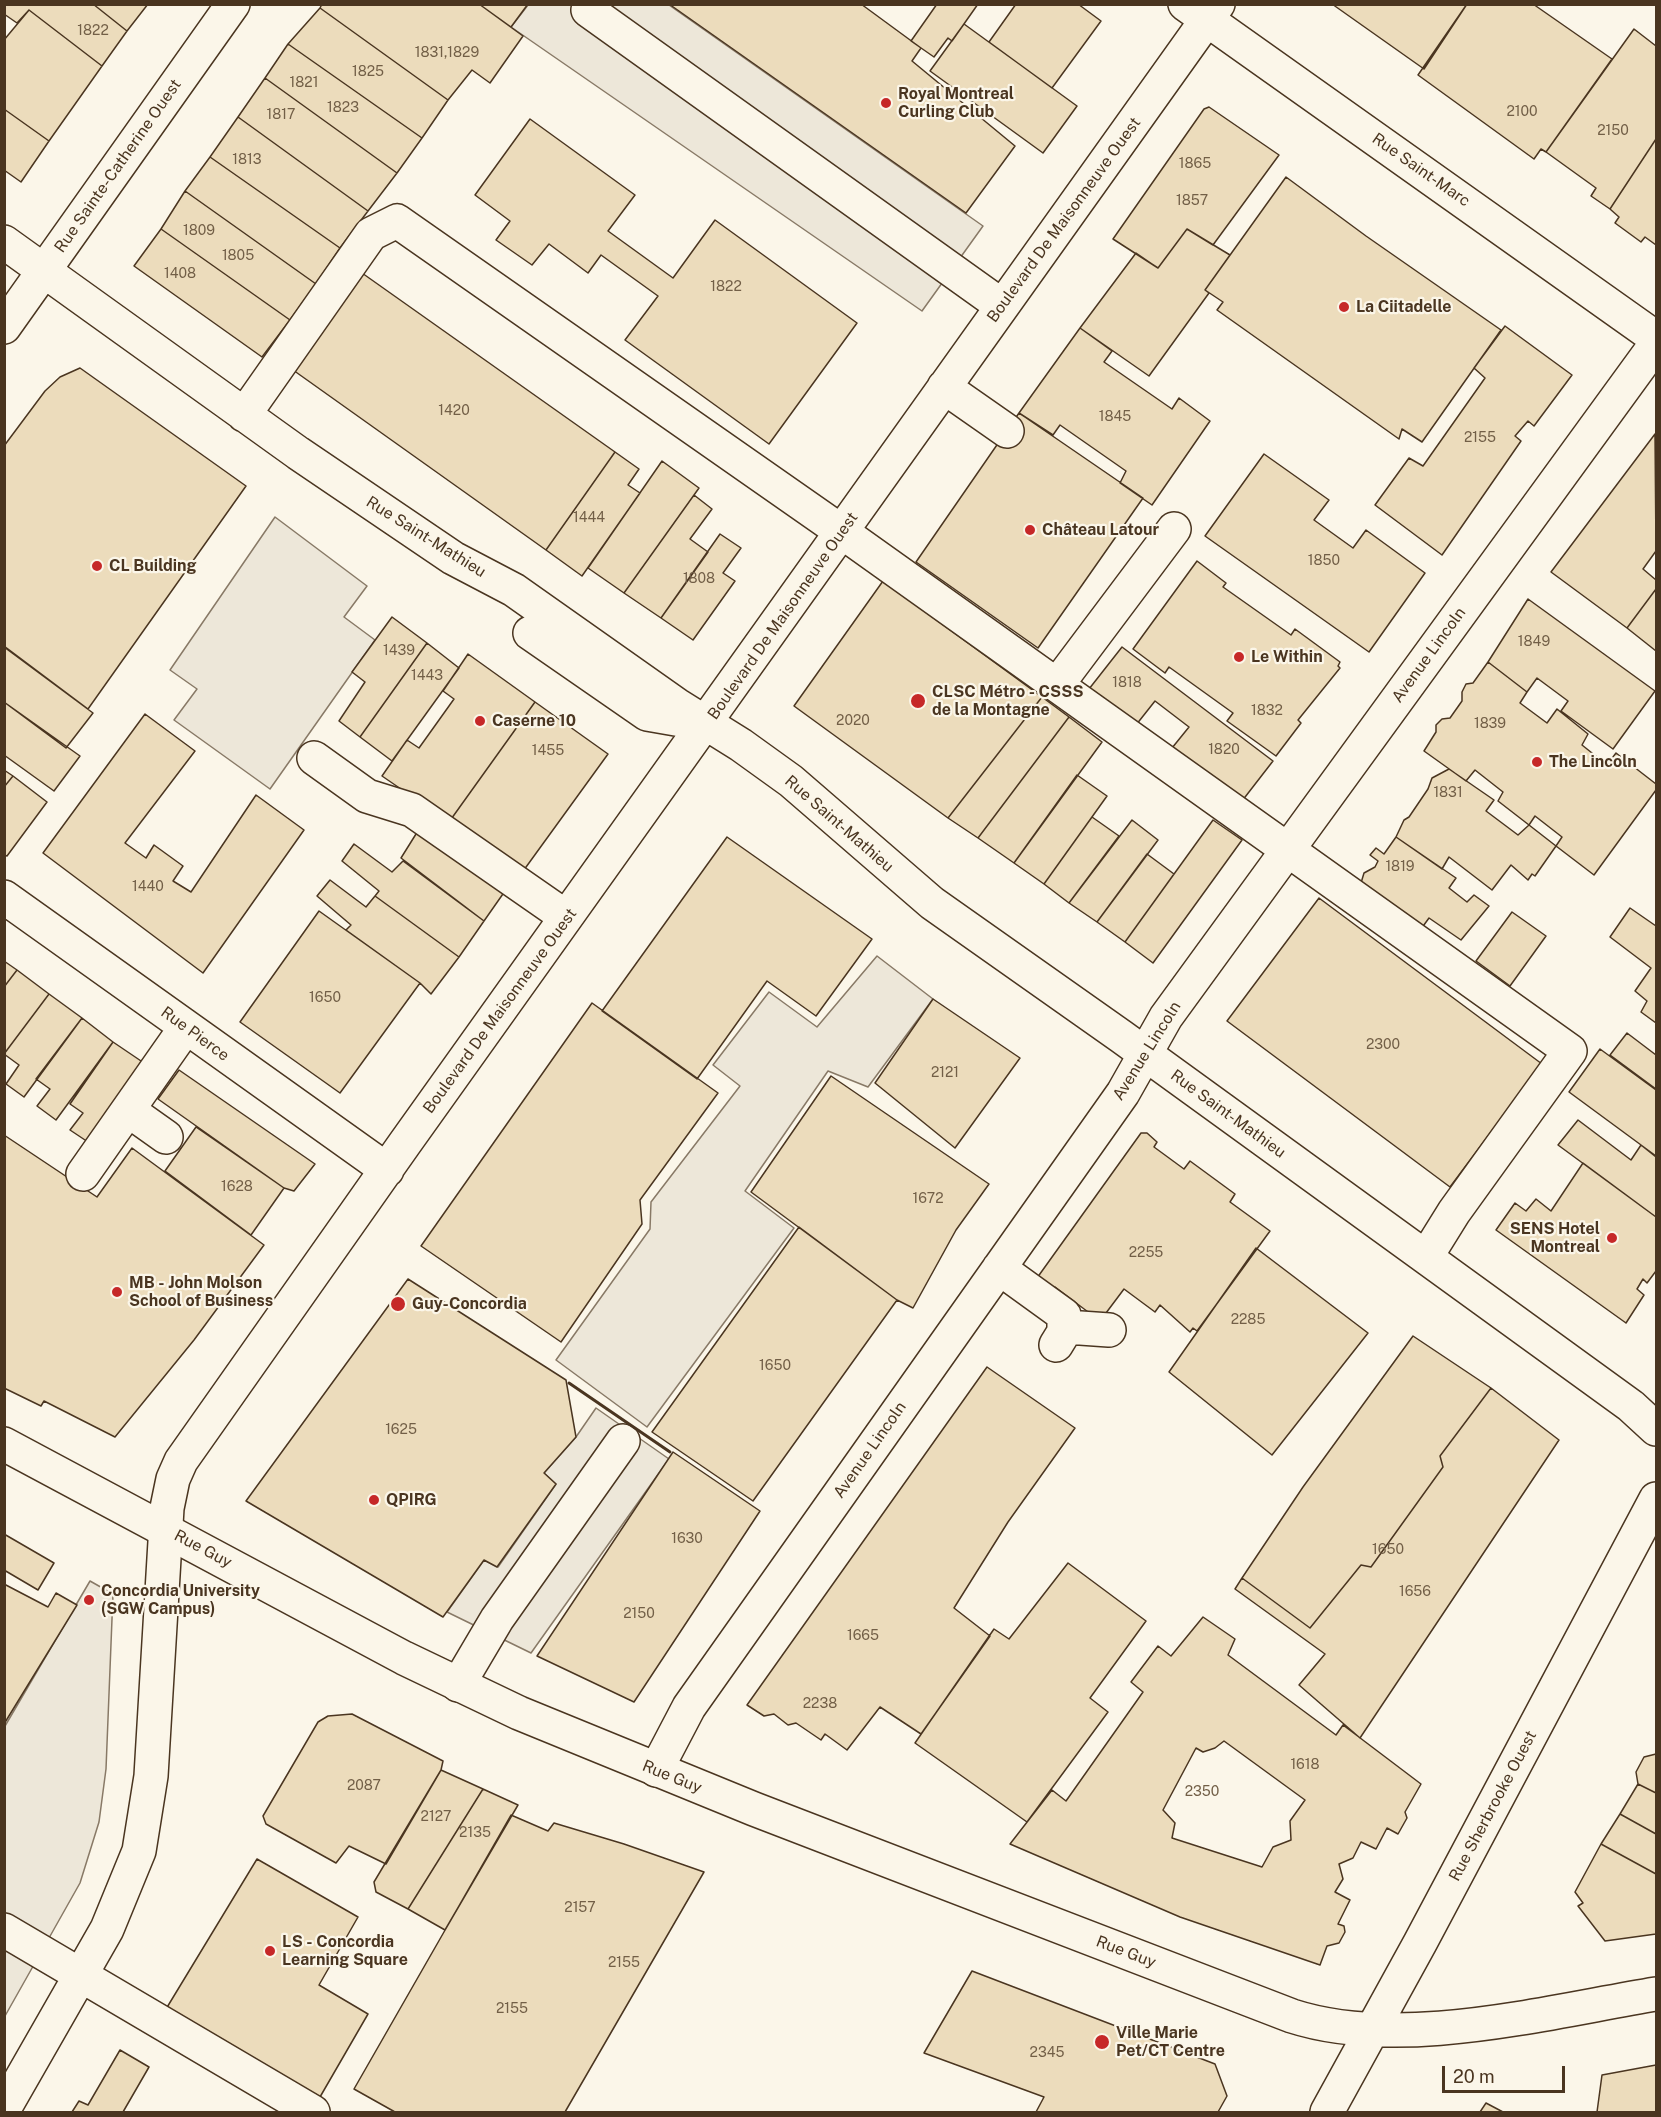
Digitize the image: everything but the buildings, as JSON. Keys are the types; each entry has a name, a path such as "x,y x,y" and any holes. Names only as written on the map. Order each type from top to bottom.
{"street":[{"name":"Rue Sainte-Catherine Ouest","path":"4,327 233,4"},
{"name":"Boulevard De Maisonneuve Ouest","path":"4,2109 81,1977 119,1904 143,1831 151,1776 169,1493 182,1461 566,917 707,723 1002,306 1203,9"},
{"name":"Rue Saint-Marc","path":"1203,9 1656,338"},
{"path":"588,10 1002,306"},
{"path":"244,415 371,234 397,221 1057,685 1570,1051 1454,1212 1426,1257"},
{"name":"Rue Saint-Mathieu","path":"4,242 244,415 453,558 514,590 791,781 932,903 1145,1054 1631,1406 1656,1430"},
{"name":"Avenue Lincoln","path":"656,1770 689,1707 1123,1094 1166,1017 1656,344"},
{"path":"944,387 1007,431"},
{"path":"1057,685 1174,529"},
{"path":"530,633 647,714 707,723"},
{"path":"314,758 367,796 412,810 566,917"},
{"name":"Rue Pierce","path":"4,897 387,1170"},
{"path":"83,1174 186,1027"},
{"path":"128,1110 166,1137"},
{"path":"999,1268 1062,1312 1061,1336 1109,1330"},
{"path":"458,1684 497,1619 623,1441"},
{"name":"Rue Guy","path":"4,1444 458,1684 656,1770 1292,2016 1327,2025 1373,2030 1479,2023 1656,1994"},
{"name":"Rue Sherbrooke Ouest","path":"1327,2112 1656,1499"},
{"path":"4,1930 314,2112"}],"shaded area":[{"path":"528,5 669,5 983,226 922,311 511,27"},
{"path":"275,517 367,586 344,617 375,640 270,789 174,720 197,689 170,670"},
{"path":"877,956 933,999 868,1087 828,1071 745,1191 794,1228 647,1427 556,1360 650,1229 651,1202 740,1086 713,1065 769,992 817,1027"},
{"path":"596,1408 669,1459 531,1653 447,1612 484,1560 498,1567 556,1484 544,1473 576,1437"},
{"path":"90,1581 113,1594 106,1769 99,1822 80,1883 5,2016 5,1726"}],"wall":[{"path":"569,1383 670,1452"}],"place":[{"name":"Royal Montreal Curling Club","path":"886,103"},
{"name":"La Ciitadelle","path":"1344,307"},
{"name":"Château Latour","path":"1030,530"},
{"name":"CL Building","path":"97,566"},
{"name":"Le Within","path":"1239,657"},
{"name":"CLSC Métro - CSSS de la Montagne","path":"918,701"},
{"name":"Caserne 10","path":"480,721"},
{"name":"The Lincoln","path":"1537,762"},
{"name":"SENS Hotel Montreal","path":"1612,1238"},
{"name":"MB - John Molson School of Business","path":"117,1292"},
{"name":"Guy-Concordia","path":"398,1304"},
{"name":"QPIRG","path":"374,1500"},
{"name":"Concordia University (SGW Campus)","path":"89,1600"},
{"name":"LS - Concordia Learning Square","path":"270,1951"},
{"name":"Ville Marie Pet/CT Centre","path":"1102,2042"}]}
